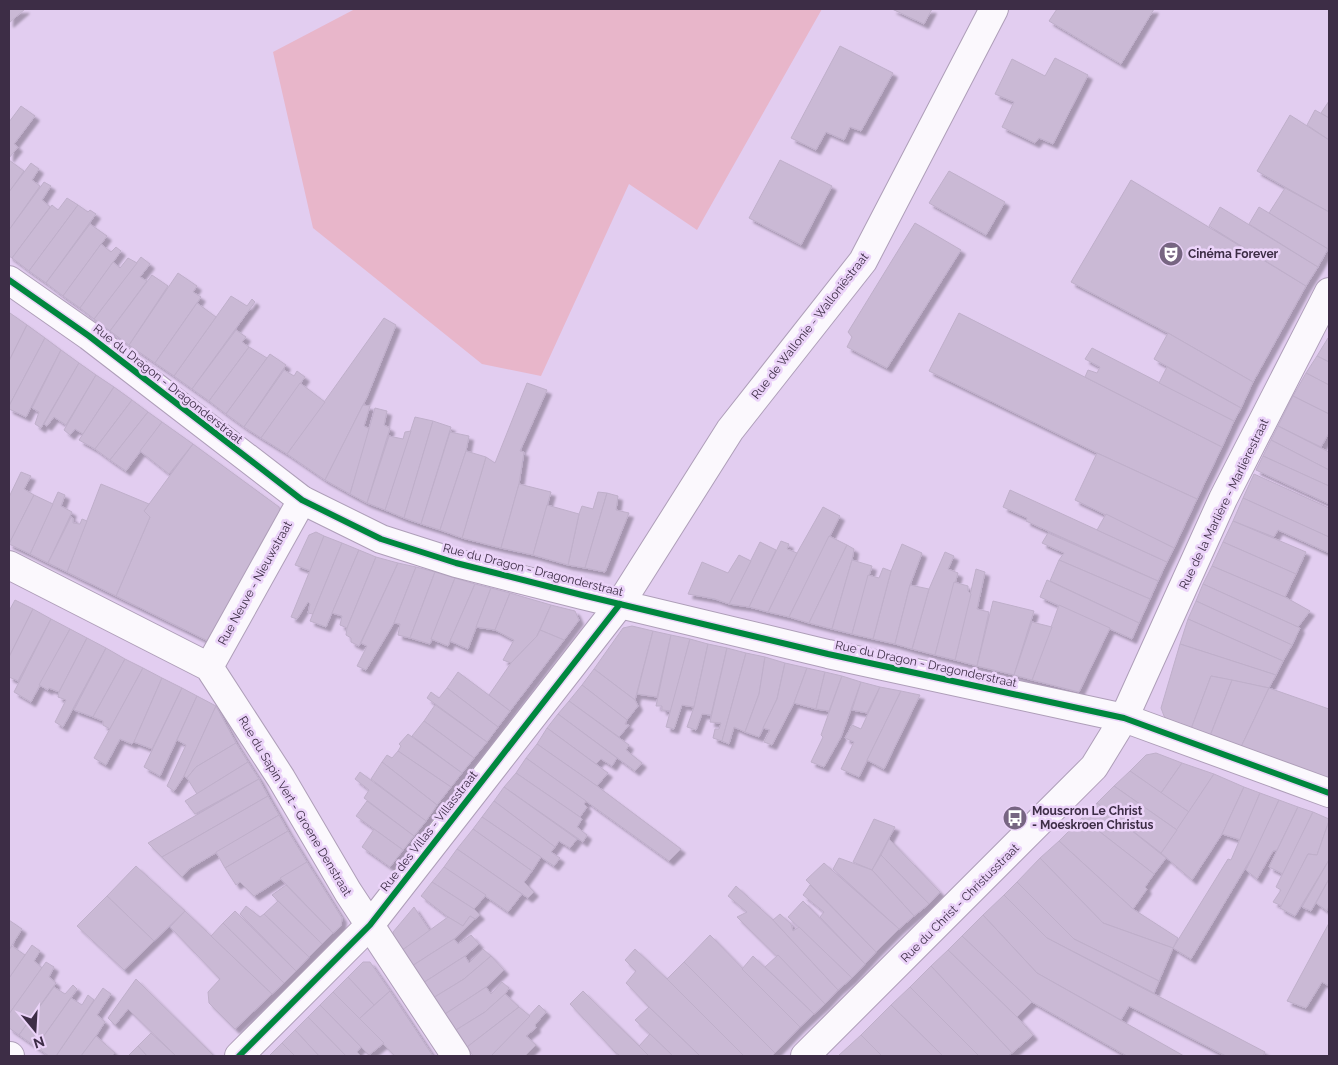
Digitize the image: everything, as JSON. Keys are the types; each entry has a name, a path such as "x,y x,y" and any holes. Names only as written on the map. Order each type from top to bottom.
{"street":[{"name":"Rue de Wallonie - Walloniëstraat","path":"620,604 730,430 863,261 994,9"},
{"name":"Rue du Dragon - Dragonderstraat","path":"9,280 89,336 302,500 381,539 456,563 620,604 828,654 1124,718 1329,793"},
{"name":"Rue de la Marlière - Marlièrestraat","path":"1124,718 1223,499 1329,292"},
{"name":"Rue Neuve - Nieuwstraat","path":"208,667 302,500"},
{"name":"Rue du Sapin Vert - Groene Denstraat","path":"9,565 208,667 281,778 348,892 456,1056"},
{"name":"Rue des Villas - Villasstraat","path":"239,1056 370,925 620,604"},
{"name":"Rue du Christ - Christusstraat","path":"805,1056 1094,767 1124,718"}],"shaded area":[{"path":"355,9 822,9 697,230 629,184 541,376 482,364 313,228 273,52"}],"building":[{"path":"9,9 25,9 9,23"},
{"path":"892,9 932,9 924,24"},
{"path":"1057,9 1154,9 1121,64 1049,21"},
{"path":"840,46 893,73 861,131 850,127 844,140 826,132 816,150 791,138"},
{"path":"1055,58 1088,75 1053,144 1039,138 1035,143 1002,127 1014,102 995,94 1012,59 1045,76"},
{"path":"1329,101 1329,118 1321,113"},
{"path":"21,106 35,116 14,144 18,147 9,158 9,122"},
{"path":"1315,110 1329,118 1329,140 1307,125"},
{"path":"1290,115 1329,140 1329,212 1257,171"},
{"path":"9,160 24,171 9,192"},
{"path":"780,160 832,186 801,245 749,218"},
{"path":"31,163 39,169 32,180 40,186 9,230 9,192"},
{"path":"949,171 1005,202 986,235 929,203"},
{"name":"Cinéma Forever","path":"1131,180 1306,286 1253,382 1168,333 1071,282"},
{"path":"44,182 51,186 42,200 50,207 12,258 9,256 9,230"},
{"path":"1285,188 1329,212 1328,249 1269,213"},
{"path":"67,198 78,205 29,271 12,258 52,205 58,210"},
{"path":"78,205 88,212 90,210 96,214 46,283 29,271"},
{"path":"1220,207 1318,267 1306,286 1209,226"},
{"path":"1259,207 1328,249 1318,267 1249,224"},
{"path":"915,223 961,250 887,368 847,347 852,337 848,332"},
{"path":"90,224 107,236 63,296 46,283"},
{"path":"101,244 111,252 116,247 121,251 80,308 63,296"},
{"path":"141,257 150,264 140,277 147,281 110,331 94,319"},
{"path":"128,258 137,263 94,319 80,308 113,262 120,268"},
{"path":"178,273 197,286 193,292 201,297 155,363 129,345"},
{"path":"152,275 168,286 129,345 110,331"},
{"path":"231,296 247,306 252,299 255,302 192,389 174,376"},
{"path":"197,303 216,317 174,376 155,363"},
{"path":"10,313 27,325 9,361 9,316"},
{"path":"959,313 1222,447 1197,499 1097,453 929,371"},
{"path":"384,318 396,325 367,397 325,480 287,454"},
{"path":"27,325 45,338 9,406 9,361"},
{"path":"236,330 246,337 242,342 249,347 209,401 192,389"},
{"path":"1168,333 1253,382 1241,408 1154,359"},
{"path":"45,338 61,350 26,417 9,409 9,406"},
{"path":"1329,338 1329,362 1317,356"},
{"path":"249,347 267,358 226,414 209,401"},
{"path":"1092,348 1234,421 1222,447 1085,377 1088,370 1097,373 1100,367 1085,359"},
{"path":"61,350 79,363 41,428 35,424 39,412 32,408"},
{"path":"270,354 286,365 244,427 226,414"},
{"path":"1317,356 1329,362 1329,385 1306,373"},
{"path":"79,363 96,375 66,425 54,417 47,426 44,424"},
{"path":"1167,367 1241,408 1234,421 1159,383"},
{"path":"284,370 294,376 297,371 305,377 261,438 244,427"},
{"path":"1306,373 1329,385 1329,414 1293,396"},
{"path":"96,375 114,387 83,434 75,429 70,435 64,430"},
{"path":"300,383 325,402 287,454 261,438"},
{"path":"527,383 547,390 520,451 524,452 519,484 501,548 462,538 486,457 495,463"},
{"path":"114,387 132,400 95,449 79,440"},
{"path":"1293,396 1329,414 1329,433 1321,447 1278,426"},
{"path":"132,400 148,412 110,460 95,449"},
{"path":"363,405 370,406 364,426 370,429 350,494 325,480"},
{"path":"375,408 387,411 384,425 390,428 367,503 350,494"},
{"path":"148,412 162,422 126,471 110,460"},
{"path":"415,417 433,421 404,518 385,510"},
{"path":"433,421 451,427 421,524 404,518"},
{"path":"162,422 193,444 169,474 140,451"},
{"path":"1278,426 1329,452 1329,470 1271,440"},
{"path":"411,431 385,510 367,503 389,436 403,439 405,432"},
{"path":"450,432 469,436 466,451 440,530 421,524"},
{"path":"1271,440 1329,470 1329,486 1263,456"},
{"path":"193,444 279,507 281,514 210,642 116,596 150,517 144,511"},
{"path":"466,451 486,457 462,538 440,530"},
{"path":"1097,453 1197,499 1174,548 1075,500"},
{"path":"1263,456 1329,486 1329,504 1256,470"},
{"path":"21,472 31,476 24,489 34,495 9,544 9,497"},
{"path":"1254,474 1329,508 1329,537 1243,498"},
{"path":"101,484 149,504 144,511 150,517 116,596 67,572"},
{"path":"519,484 551,492 533,555 501,548"},
{"path":"1010,490 1167,562 1158,581 1026,521 1027,518 1003,507"},
{"path":"58,492 65,495 61,506 72,512 48,563 30,554"},
{"path":"598,492 607,493 585,568 568,565 582,506 593,509"},
{"path":"607,493 618,496 616,510 629,513 605,572 585,568"},
{"path":"34,495 53,504 30,554 9,544"},
{"path":"1243,498 1329,537 1329,553 1278,530 1274,537 1233,521"},
{"path":"547,505 579,514 568,565 533,555"},
{"path":"823,507 840,516 789,617 768,612 797,553"},
{"path":"1106,514 1174,548 1167,562 1097,530"},
{"path":"71,517 73,518 73,523 80,524 82,519 87,521 67,572 48,563"},
{"path":"1233,521 1306,552 1296,574 1223,542"},
{"path":"316,532 324,536 311,571 295,565 309,535"},
{"path":"1048,533 1158,581 1150,599 1059,560 1064,553 1042,543"},
{"path":"324,536 342,543 313,614 308,613 310,604 308,602 297,619 291,617"},
{"path":"829,536 847,545 809,623 789,617"},
{"path":"781,541 789,544 787,549 797,553 768,612 749,607"},
{"path":"760,542 776,550 749,607 729,604"},
{"path":"1223,542 1296,574 1285,597 1212,566"},
{"path":"342,543 359,550 326,627 310,621"},
{"path":"902,544 922,553 910,585 895,644 873,639 891,571"},
{"path":"847,545 854,549 832,629 809,623"},
{"path":"359,550 376,557 347,628 340,625 342,616 332,613"},
{"path":"945,552 954,556 948,569 958,573 935,655 912,649 929,589"},
{"path":"739,555 751,561 729,604 715,599 688,594 702,562 728,573"},
{"path":"376,557 398,563 359,646 351,642 351,638 346,635 347,628"},
{"path":"852,560 872,566 852,634 832,629"},
{"path":"1059,560 1150,599 1139,623 1050,581"},
{"path":"398,563 416,567 394,623 366,670 357,666 367,646 361,643"},
{"path":"1212,566 1285,597 1310,611 1298,627 1203,584"},
{"path":"416,567 435,572 410,638 398,635 400,624 394,623"},
{"path":"883,568 891,571 873,639 852,634 868,575 879,578"},
{"path":"976,569 985,572 977,609 989,612 977,666 955,660"},
{"path":"435,572 455,578 430,644 410,638"},
{"path":"455,578 475,584 448,646 431,639"},
{"path":"1047,580 1139,623 1132,639 1040,597"},
{"path":"954,582 968,586 968,591 971,594 955,660 935,655"},
{"path":"475,584 491,588 468,649 450,641"},
{"path":"1203,584 1300,628 1292,645 1196,601"},
{"path":"910,585 929,589 912,649 895,644"},
{"path":"491,588 510,593 495,630 476,627"},
{"path":"510,593 551,605 537,636 511,663 503,660 514,640 495,630"},
{"path":"15,600 33,609 9,657 9,611"},
{"path":"993,601 1034,611 1014,675 977,666"},
{"path":"1196,601 1292,645 1283,661 1188,619"},
{"path":"551,605 575,611 579,620 564,640 540,630"},
{"path":"1059,605 1110,628 1079,692 1032,680"},
{"path":"33,609 51,619 18,681 9,677 9,657"},
{"path":"51,619 70,629 31,702 14,692"},
{"path":"1188,619 1283,661 1276,675 1180,644"},
{"path":"1032,622 1052,627 1032,680 1014,675"},
{"path":"632,626 653,631 635,700 594,669 623,628"},
{"path":"70,629 87,638 59,692 49,688 48,690 39,685"},
{"path":"540,630 564,640 510,711 489,695 511,663 537,636"},
{"path":"653,631 671,635 657,697 637,694"},
{"path":"671,635 690,639 671,711 662,710 662,706 656,706"},
{"path":"87,638 106,648 63,727 55,722 66,700 58,697 59,692"},
{"path":"690,639 708,644 694,707 682,705 674,729 666,727"},
{"path":"708,644 727,648 711,715 702,714 696,730 687,727 694,707"},
{"path":"1180,644 1276,675 1269,688 1211,676 1191,729 1169,721 1164,716 1161,708"},
{"path":"106,648 125,659 93,717 74,710"},
{"path":"727,648 746,653 722,741 713,738 715,729 719,729 721,723 710,722"},
{"path":"746,653 765,657 759,694 745,732 734,727 729,744 722,741"},
{"path":"765,657 785,663 777,699 759,737 745,732 759,694"},
{"path":"125,659 143,668 110,729 103,725 103,721 93,717"},
{"path":"785,663 807,668 794,703 772,745 764,742 770,730 763,728 777,699"},
{"path":"143,668 162,678 134,742 132,744 120,739 106,765 94,758"},
{"path":"807,668 825,672 816,709 794,703"},
{"path":"594,669 635,700 638,706 627,720 582,685"},
{"path":"458,672 510,711 498,727 447,688"},
{"path":"825,672 842,676 829,711 816,709"},
{"path":"842,676 861,682 841,737 824,767 811,762 823,737 821,735"},
{"path":"1211,676 1232,680 1210,736 1191,729"},
{"path":"162,678 182,688 152,749 134,742"},
{"path":"1232,680 1269,688 1241,747 1210,736"},
{"path":"861,682 880,687 867,713 852,710"},
{"path":"582,685 627,720 625,724 629,725 619,737 569,701"},
{"path":"880,687 901,691 859,777 841,769 854,742 845,738 852,725 861,729"},
{"path":"182,688 197,696 160,776 144,767"},
{"path":"447,688 498,727 487,742 427,698 431,692 439,698"},
{"path":"1269,688 1329,709 1329,779 1241,747"},
{"path":"901,691 920,695 884,769 867,760"},
{"path":"197,696 216,706 184,776 174,791 167,786 186,745 177,740"},
{"path":"569,701 629,745 626,750 642,763 635,771 558,714"},
{"path":"435,705 487,742 474,758 424,721"},
{"path":"216,706 236,743 196,767 187,778 184,776"},
{"path":"558,714 617,758 612,766 601,759 596,764 547,728"},
{"path":"424,721 474,758 462,773 412,736"},
{"path":"547,728 608,773 597,786 537,744"},
{"path":"408,734 462,773 451,787 398,751 401,746 399,744"},
{"path":"236,743 248,762 197,794 187,778 196,767"},
{"path":"537,744 681,849 669,861 526,758"},
{"path":"398,751 451,787 437,805 382,762 387,755 392,758"},
{"path":"1156,753 1182,763 1161,793 1130,771 1146,755"},
{"path":"526,758 586,801 584,804 587,807 580,817 516,773"},
{"path":"248,762 259,779 195,814 185,801"},
{"path":"382,762 437,805 426,821 371,779"},
{"path":"1182,763 1214,774 1189,812 1161,793"},
{"path":"1130,771 1189,812 1177,830 1114,786"},
{"path":"360,772 426,821 414,836 364,798 369,790 355,779"},
{"path":"516,773 582,819 577,827 587,835 583,842 504,787"},
{"path":"1214,774 1244,787 1222,834 1192,880 1161,853"},
{"path":"259,779 268,796 162,857 148,843"},
{"path":"1114,786 1177,830 1161,853 1097,803"},
{"path":"504,787 577,839 570,848 559,841 555,847 494,801"},
{"path":"1244,787 1260,793 1241,840 1222,834"},
{"path":"1260,793 1279,800 1256,850 1191,959 1173,948 1228,859 1231,860"},
{"path":"268,796 279,815 189,869 182,877 162,857"},
{"path":"1279,800 1298,807 1277,850 1273,851 1257,879 1246,870"},
{"path":"367,801 414,836 403,850 356,816"},
{"path":"494,801 555,847 551,852 560,858 554,866 482,817"},
{"path":"1097,803 1166,858 1154,874 1082,818"},
{"path":"1298,807 1313,812 1283,874 1269,867"},
{"path":"1313,812 1329,819 1329,821 1317,855 1308,854 1282,906 1273,902 1281,890 1276,887"},
{"path":"279,815 288,831 225,868 216,852"},
{"path":"482,817 541,857 532,871 473,829"},
{"path":"1082,818 1154,874 1145,887 1147,889 1133,909 1059,841"},
{"path":"874,819 895,827 872,870 853,862"},
{"path":"1329,821 1329,860 1295,916 1280,908 1308,854 1317,855"},
{"path":"374,829 403,850 390,867 362,847"},
{"path":"473,829 532,871 524,882 534,892 528,898 457,849"},
{"path":"288,831 307,862 254,896 240,882 236,885 225,868"},
{"path":"889,839 940,892 929,904 881,855"},
{"path":"1059,841 1133,909 1178,938 1173,948 1103,923 1040,858"},
{"path":"457,849 522,894 508,912 444,867"},
{"path":"881,855 929,904 914,916 872,870"},
{"path":"839,858 872,870 914,916 899,929 833,869"},
{"path":"1040,858 1103,923 1173,948 1159,981 1074,939 1017,882"},
{"path":"1329,860 1329,879 1311,911 1302,907"},
{"path":"307,862 342,918 341,926 333,933 280,878"},
{"path":"824,863 899,929 876,952 806,880"},
{"path":"136,866 185,911 154,941 107,896"},
{"path":"444,867 486,895 474,909 432,882"},
{"path":"1329,879 1329,906 1327,911 1316,903"},
{"path":"432,882 474,909 480,915 475,919 470,916 463,926 448,917 421,896"},
{"path":"1017,882 1074,939 1159,981 1154,993 1047,938 1004,895"},
{"path":"286,885 333,933 322,944 272,895"},
{"path":"810,885 876,952 865,964 820,917 824,912 803,895"},
{"path":"736,886 773,920 838,990 825,1004 737,917 747,912 728,896"},
{"path":"1004,895 1047,938 1265,1052 1263,1056 1226,1056 1129,1006 1121,1020 1037,973 983,915"},
{"path":"107,896 154,941 124,970 77,926"},
{"path":"278,901 322,944 309,957 264,914"},
{"path":"803,901 865,964 852,978 788,917"},
{"path":"246,906 260,917 264,914 309,957 296,971 240,914"},
{"path":"414,907 430,931 401,951 393,940 393,932"},
{"path":"185,911 272,994 235,1029 209,1003 208,992 220,979 170,927"},
{"path":"235,911 296,971 284,983 223,923"},
{"path":"780,914 791,924 793,931 799,927 852,978 838,990 773,920"},
{"path":"983,915 1037,973 1184,1056 1127,1056 1032,1002 962,936"},
{"path":"470,916 475,919 454,939 412,966 401,951 448,917 463,926"},
{"path":"9,920 22,929 9,950"},
{"path":"223,923 284,983 272,994 211,936"},
{"path":"1329,923 1329,986 1322,982 1306,1008 1287,1001"},
{"path":"471,935 479,944 465,956 423,983 412,966 454,939 458,944"},
{"path":"710,935 800,1027 775,1053 684,962"},
{"path":"962,936 1032,1002 1017,1017 948,950"},
{"path":"32,945 40,951 34,961 42,968 9,1014 9,978"},
{"path":"12,946 25,955 9,978 9,950"},
{"path":"483,949 491,956 464,979 433,998 423,983 465,956 469,963"},
{"path":"635,949 744,1056 700,1056 649,1007 626,983 636,971 625,960"},
{"path":"948,950 1033,1035 1012,1053 931,966"},
{"path":"778,955 825,1004 814,1014 765,967"},
{"path":"491,956 504,970 486,987 445,1014 433,998 464,979"},
{"path":"753,956 814,1014 800,1027 742,969"},
{"path":"46,962 54,967 49,977 56,983 19,1035 9,1028 9,1014"},
{"path":"363,962 370,962 390,991 374,1005 348,977"},
{"path":"684,962 775,1053 772,1056 744,1056 667,979"},
{"path":"931,966 1012,1053 1008,1056 979,1056 910,987"},
{"path":"348,977 374,1005 359,1019 333,992"},
{"path":"136,979 212,1056 176,1056 128,1009 115,1025 108,1018"},
{"path":"502,982 509,988 505,994 485,1012 456,1030 445,1014 486,987 491,994"},
{"path":"73,985 77,989 36,1047 19,1035 54,987 65,994"},
{"path":"910,987 979,1056 943,1056 891,1005"},
{"path":"103,988 111,994 97,1015 105,1022 96,1036 81,1056 56,1056"},
{"path":"390,991 433,1056 395,1056 359,1019"},
{"path":"583,991 649,1056 620,1056 615,1052 570,1004"},
{"path":"333,992 384,1043 369,1055 320,1005"},
{"path":"505,994 519,1007 467,1047 456,1030 485,1012"},
{"path":"88,995 94,1000 56,1056 49,1056 36,1047 71,998 82,1005"},
{"path":"320,1005 361,1047 357,1052 361,1056 346,1056 308,1017"},
{"path":"539,1005 546,1012 535,1025 536,1028 526,1036 536,1045 525,1056 491,1056"},
{"path":"891,1005 943,1056 882,1056 861,1035"},
{"path":"519,1007 530,1016 491,1056 473,1056 467,1047"},
{"path":"649,1007 700,1056 673,1056 635,1020"},
{"path":"308,1017 346,1056 319,1056 295,1030"},
{"path":"295,1030 319,1056 295,1056 282,1043"},
{"path":"151,1033 176,1056 147,1056 138,1046"},
{"path":"650,1034 673,1056 649,1056 639,1046"},
{"path":"861,1035 882,1056 838,1056"},
{"path":"96,1036 115,1053 112,1056 81,1056"},
{"path":"282,1043 295,1056 269,1056"},
{"path":"138,1046 147,1056 128,1056"}],"cycle path":[{"path":"9,280 89,336 302,500 381,539 456,563 582,595 828,654 1124,718 1329,793"},
{"path":"239,1056 370,925 620,604"}],"place":[{"name":"Cinéma Forever","path":"1171,254"},
{"name":"Mouscron Le Christ - Moeskroen Christus","path":"1015,818"}]}
